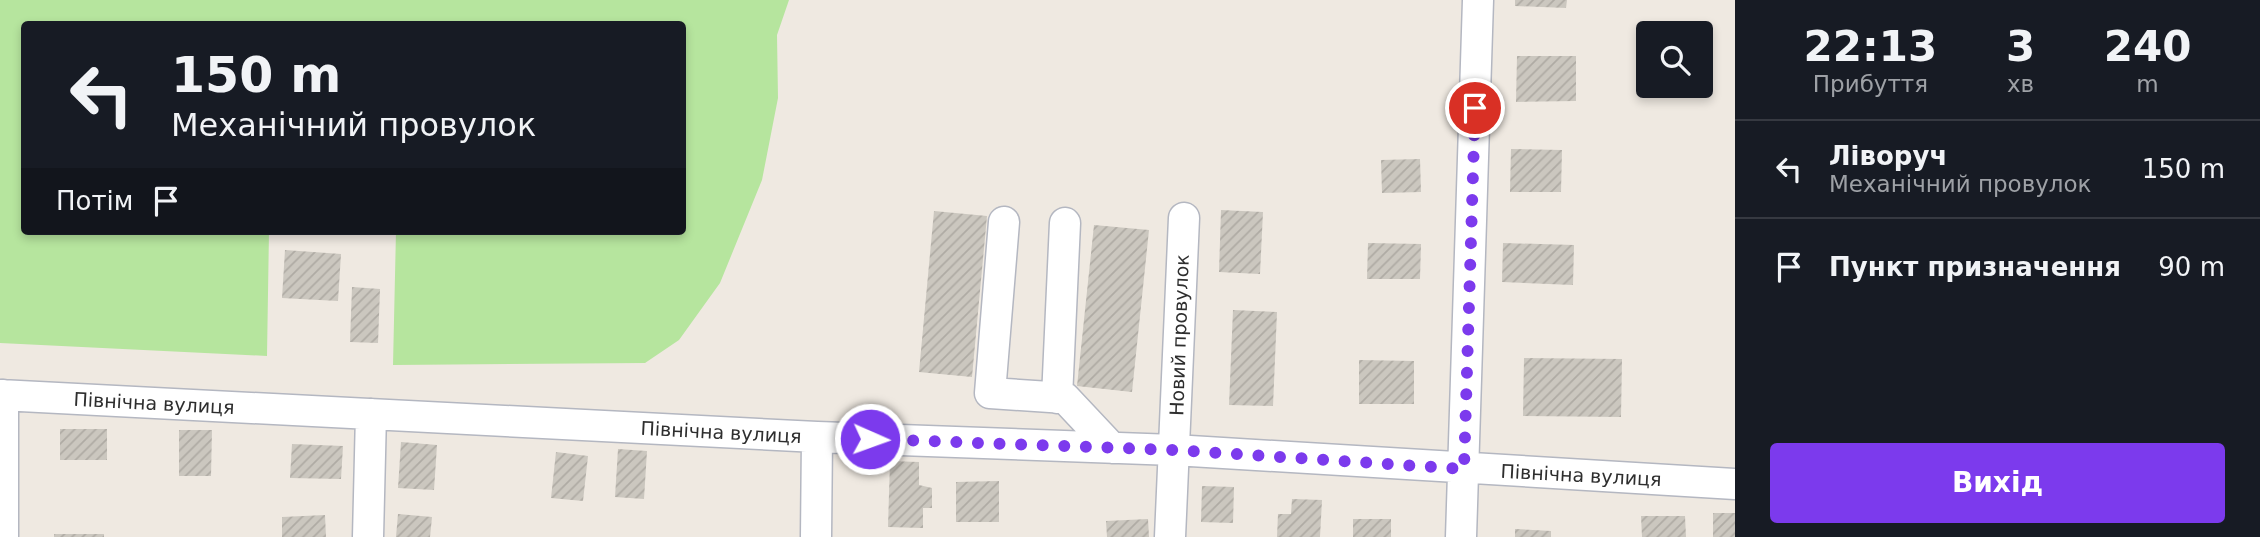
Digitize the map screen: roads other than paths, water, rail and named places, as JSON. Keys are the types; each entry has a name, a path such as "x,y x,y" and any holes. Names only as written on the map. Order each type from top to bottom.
{"street":[{"path":"1461,537 1478,0"},
{"name":"Новий провулок","path":"1170,537 1184,218"},
{"path":"1004,222 990,393 1065,398 1112,448"},
{"path":"1057,397 1065,223"},
{"path":"1,395 3,537"},
{"name":"Північна вулиця","path":"1,395 817,437 1174,450 1735,484"},
{"path":"368,537 371,414"},
{"path":"816,537 817,437"}]}
